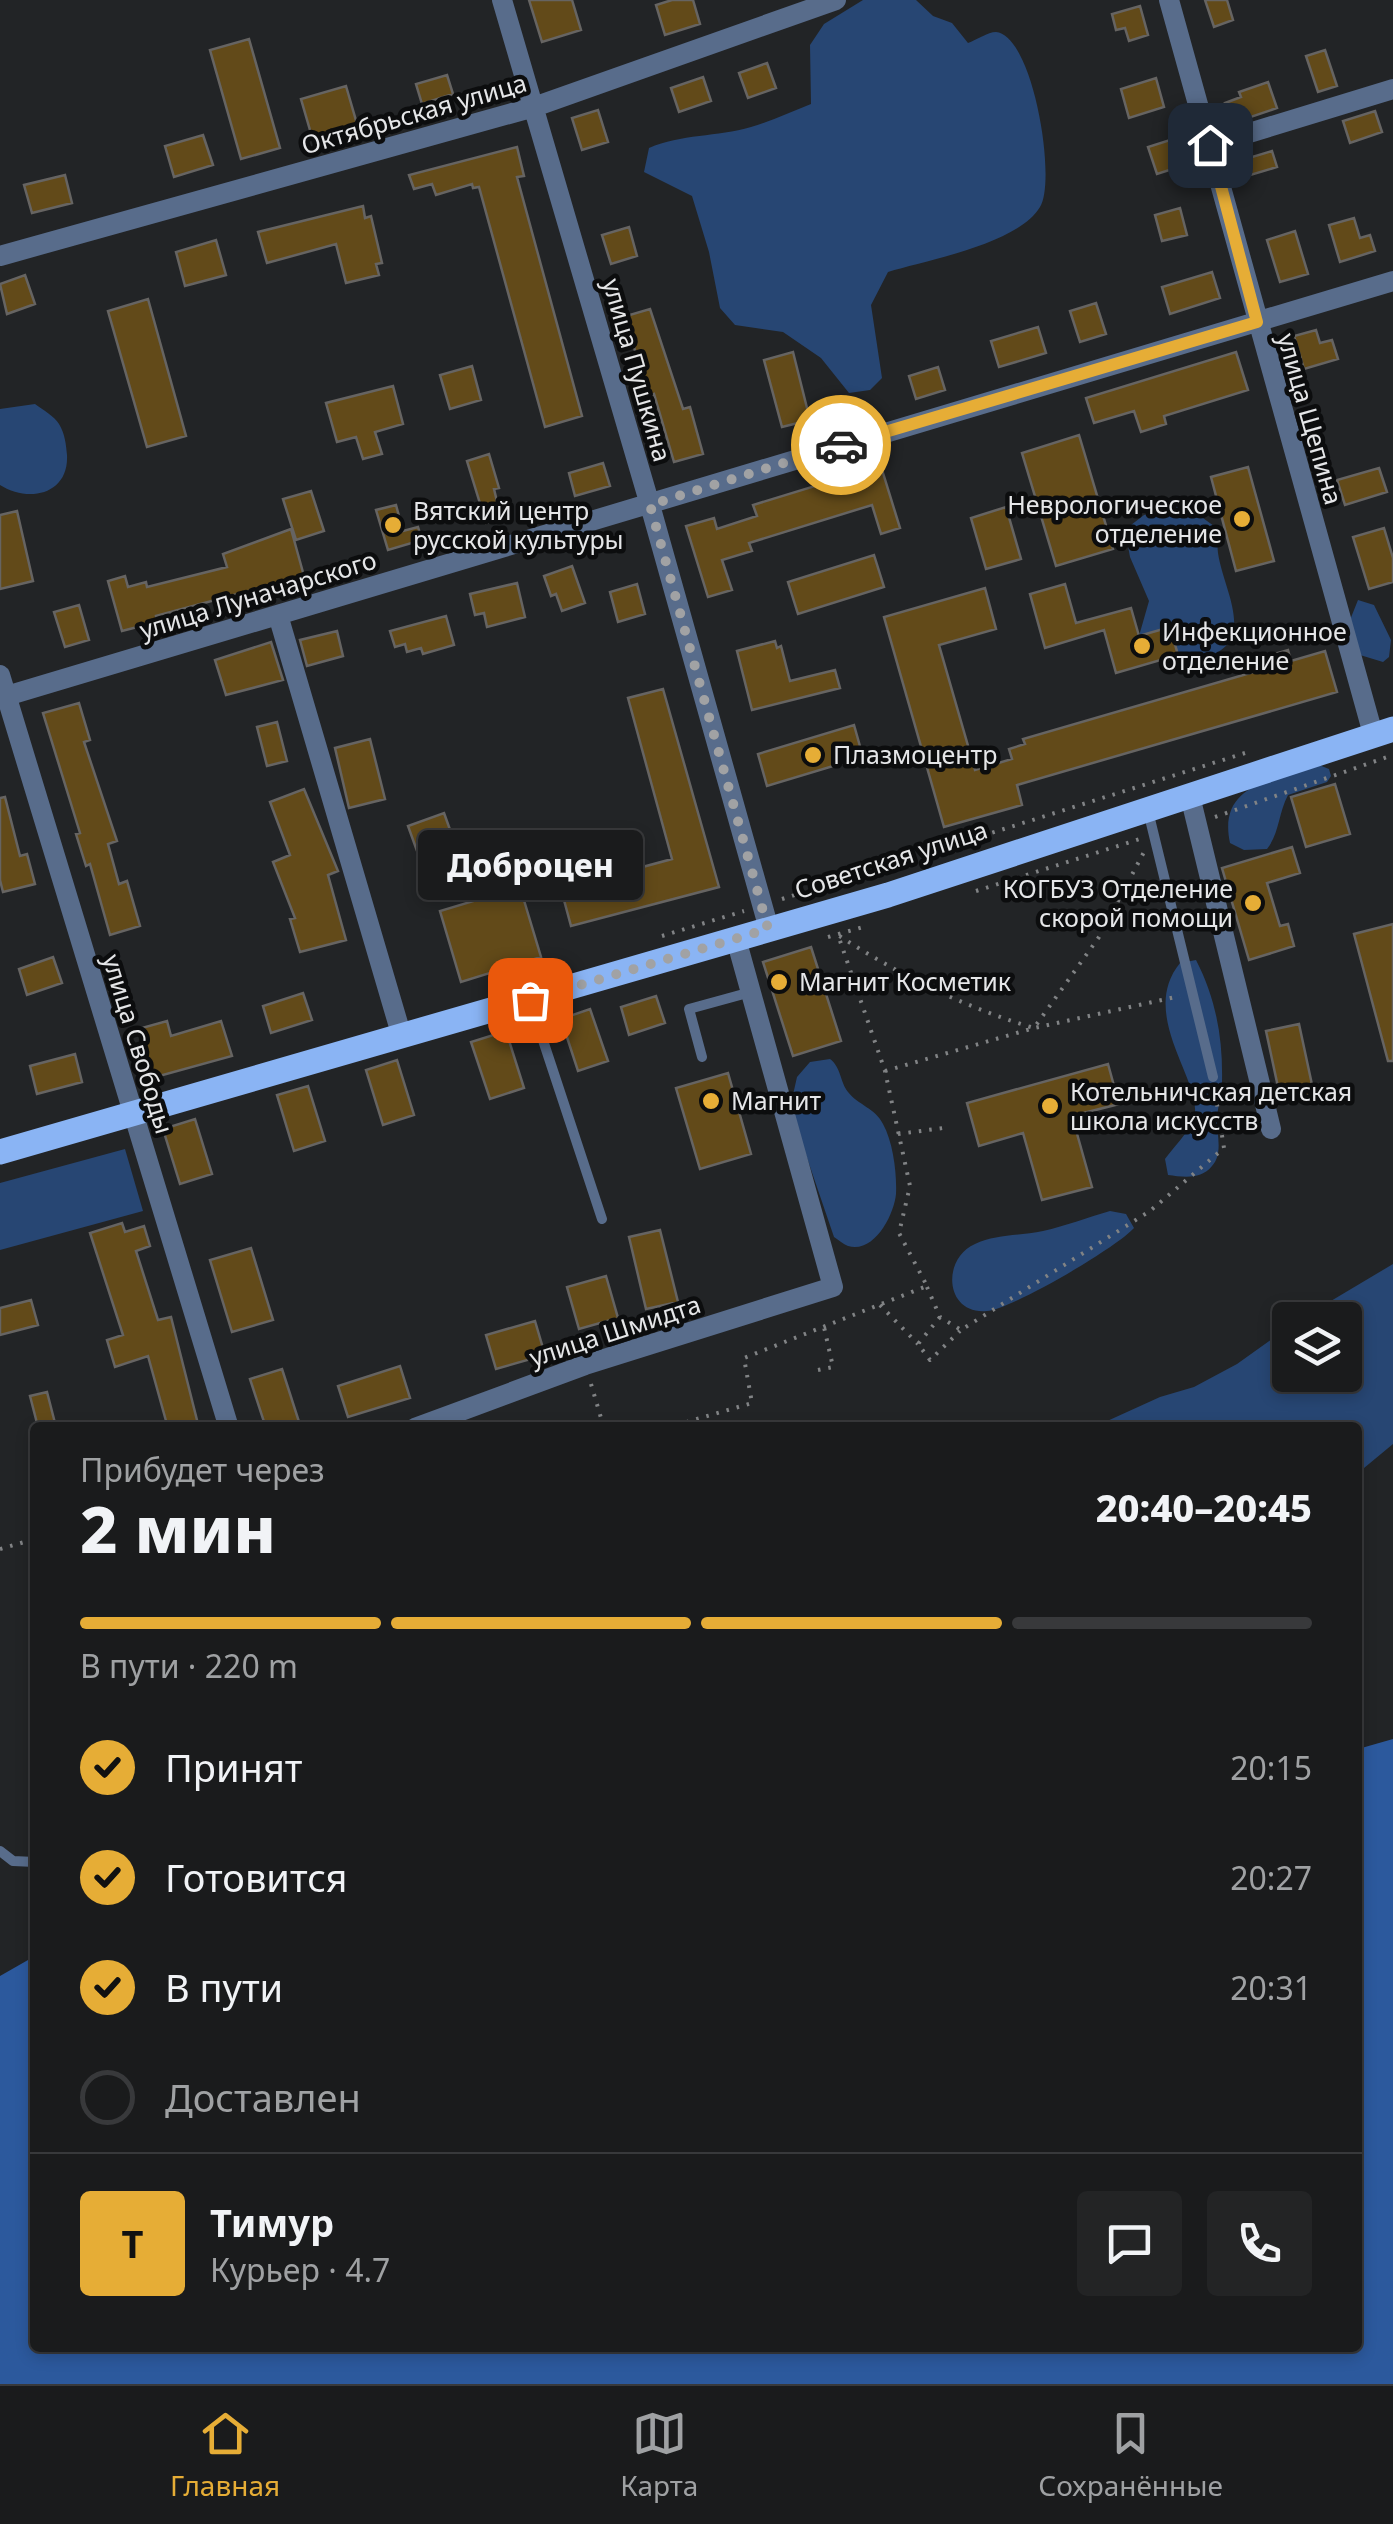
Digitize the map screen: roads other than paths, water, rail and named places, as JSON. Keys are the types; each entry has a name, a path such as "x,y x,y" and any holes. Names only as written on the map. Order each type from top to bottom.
{"main road":[{"name":"Советская улица","path":"0,1152 736,939 765,918 888,895 1383,732"}],"street":[{"name":"улица Пушкина","path":"502,0 650,505 765,918"},
{"name":"Октябрьская улица","path":"0,256 534,108 836,0"},
{"name":"улица Щепина","path":"1169,0 1257,322 1383,732"},
{"path":"1210,145 1393,89"},
{"name":"улица Луначарского","path":"2,690 278,615 1393,281"},
{"path":"278,615 402,1037"},
{"name":"улица Свободы","path":"2,690 227,1422"},
{"path":"1190,796 1271,1128"},
{"path":"736,939 752,992"},
{"name":"улица Шмидта","path":"431,1422 585,1366 833,1287 752,992"}],"lane":[{"path":"1147,808 1212,1078"},
{"path":"702,1057 689,1009 752,992"},
{"path":"530,1000 602,1218"},
{"path":"0,1851 13,1861 30,1862"}],"place":[{"name":"Неврологическое отделение","path":"1242,519"},
{"name":"Вятский центр русской культуры","path":"393,525"},
{"name":"Инфекционное отделение","path":"1142,646"},
{"name":"Плазмоцентр","path":"813,755"},
{"name":"КОГБУЗ Отделение скорой помощи","path":"1253,903"},
{"name":"Магнит Косметик","path":"779,982"},
{"name":"Доброцен","path":"530,1000"},
{"name":"Магнит","path":"711,1101"},
{"name":"Котельничская детская школа искусств","path":"1050,1106"}]}
